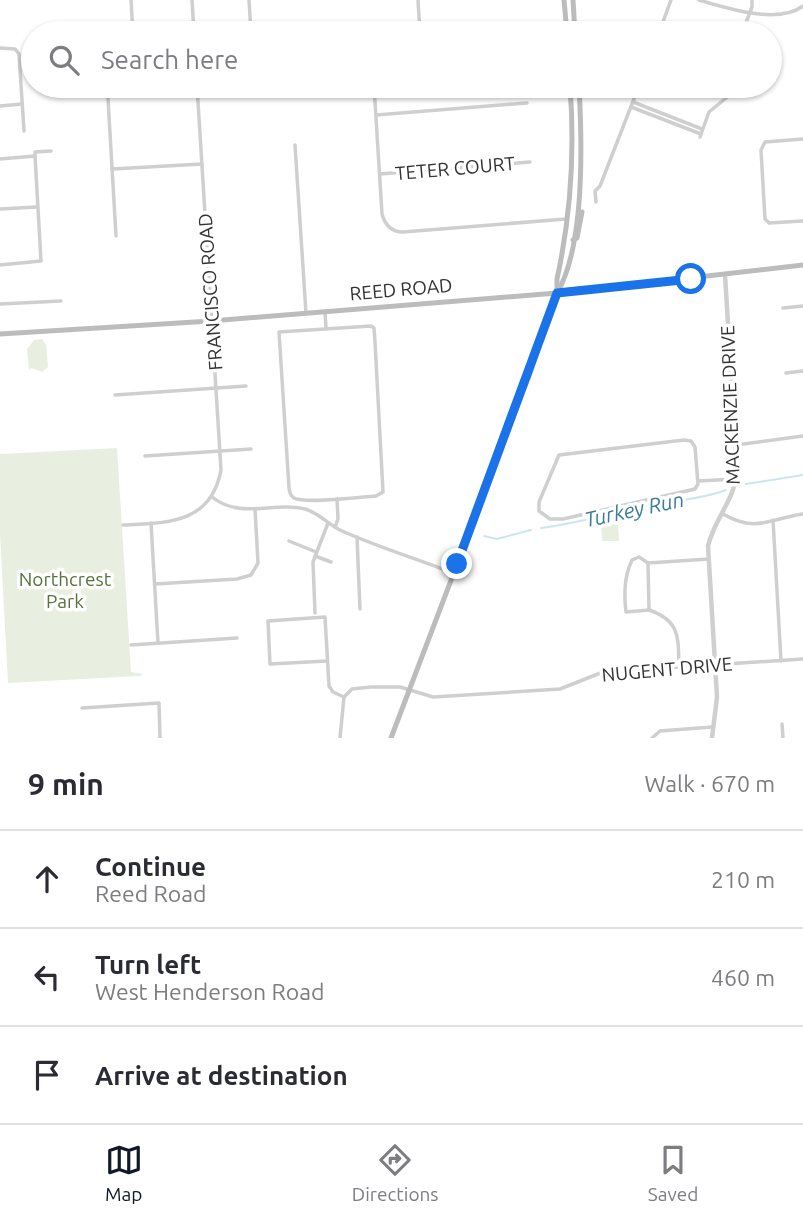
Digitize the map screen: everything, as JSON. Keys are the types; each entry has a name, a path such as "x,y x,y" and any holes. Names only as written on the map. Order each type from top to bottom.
{"main road":[{"path":"564,0 565,21"},
{"path":"573,0 574,21"},
{"path":"557,293 568,219 573,144 571,98"},
{"path":"391,738 557,293 564,282 573,240 581,165 579,98"},
{"path":"573,240 577,238 582,212"},
{"name":"REED ROAD","path":"0,334 211,321 557,293 803,265"}],"street":[{"path":"131,0 132,21"},
{"path":"192,0 193,21"},
{"path":"249,0 250,21"},
{"path":"418,0 419,21"},
{"path":"663,21 671,0"},
{"path":"699,0 749,15 790,12 803,6"},
{"path":"747,21 752,0"},
{"path":"0,48 17,50 21,89"},
{"path":"22,98 24,131"},
{"path":"108,98 116,236"},
{"name":"FRANCISCO ROAD","path":"198,98 221,451 221,470 212,497"},
{"path":"375,98 382,214 388,227 403,232 568,219"},
{"path":"596,202 595,191 600,186 635,98"},
{"path":"632,105 701,133 711,109 726,98"},
{"path":"376,115 527,103"},
{"path":"0,106 22,104"},
{"path":"803,139 768,141 761,146 765,217 769,223 803,221"},
{"path":"295,145 306,313"},
{"path":"0,265 41,261 35,152 51,151"},
{"path":"0,159 35,156"},
{"name":"TETER COURT","path":"380,174 530,162"},
{"path":"112,169 202,163"},
{"path":"0,209 37,206"},
{"name":"MACKENZIE DRIVE","path":"712,738 717,702 710,537 733,494 736,479 725,275"},
{"path":"0,304 61,301"},
{"path":"783,308 803,306"},
{"path":"325,311 326,328"},
{"path":"373,326 383,492 376,496 306,500 291,495 282,406 279,332 326,328 373,326"},
{"path":"786,373 803,371"},
{"path":"115,395 246,386"},
{"path":"735,445 803,436"},
{"path":"689,440 695,447 698,481 697,487 692,491 563,519 547,518 538,508 556,458 563,453 689,440"},
{"path":"145,456 251,449"},
{"path":"698,481 736,479"},
{"path":"123,525 183,518 200,509 212,497 231,508 296,508 311,511 356,537 453,573"},
{"path":"335,527 338,519 337,499"},
{"path":"155,584 237,579 251,575 258,562 255,509"},
{"path":"723,514 744,524 803,514"},
{"path":"772,520 781,661"},
{"path":"150,523 158,643"},
{"path":"315,613 312,567 328,523"},
{"path":"356,537 360,609"},
{"path":"289,541 331,562"},
{"path":"679,667 678,640 674,625 663,615 649,610 626,612 629,569 632,560 639,557 648,563 709,559"},
{"path":"648,563 649,610"},
{"path":"327,661 270,664 268,621 325,617 329,687 344,697 340,738"},
{"path":"131,645 237,638"},
{"name":"NUGENT DRIVE","path":"344,697 347,692 356,688 395,687 443,697 560,689 603,672 803,659"},
{"path":"82,708 159,703 160,738"},
{"path":"782,724 783,738"},
{"path":"652,738 660,731 712,727"}],"green space":[{"path":"42,339 46,345 48,367 42,372 31,368 29,370 27,349 34,340"},
{"name":"Northcrest Park","path":"117,448 131,672 143,674 8,683 0,534 0,454"},
{"path":"618,524 619,541 602,541 601,525"}],"waterway":[{"name":"Turkey Run","path":"746,484 803,475"},
{"name":"Turkey Run","path":"541,528 726,490"},
{"name":"Turkey Run","path":"484,536 497,539 531,530"}],"route":[{"path":"457,564 530,373 557,293 691,279"}]}
